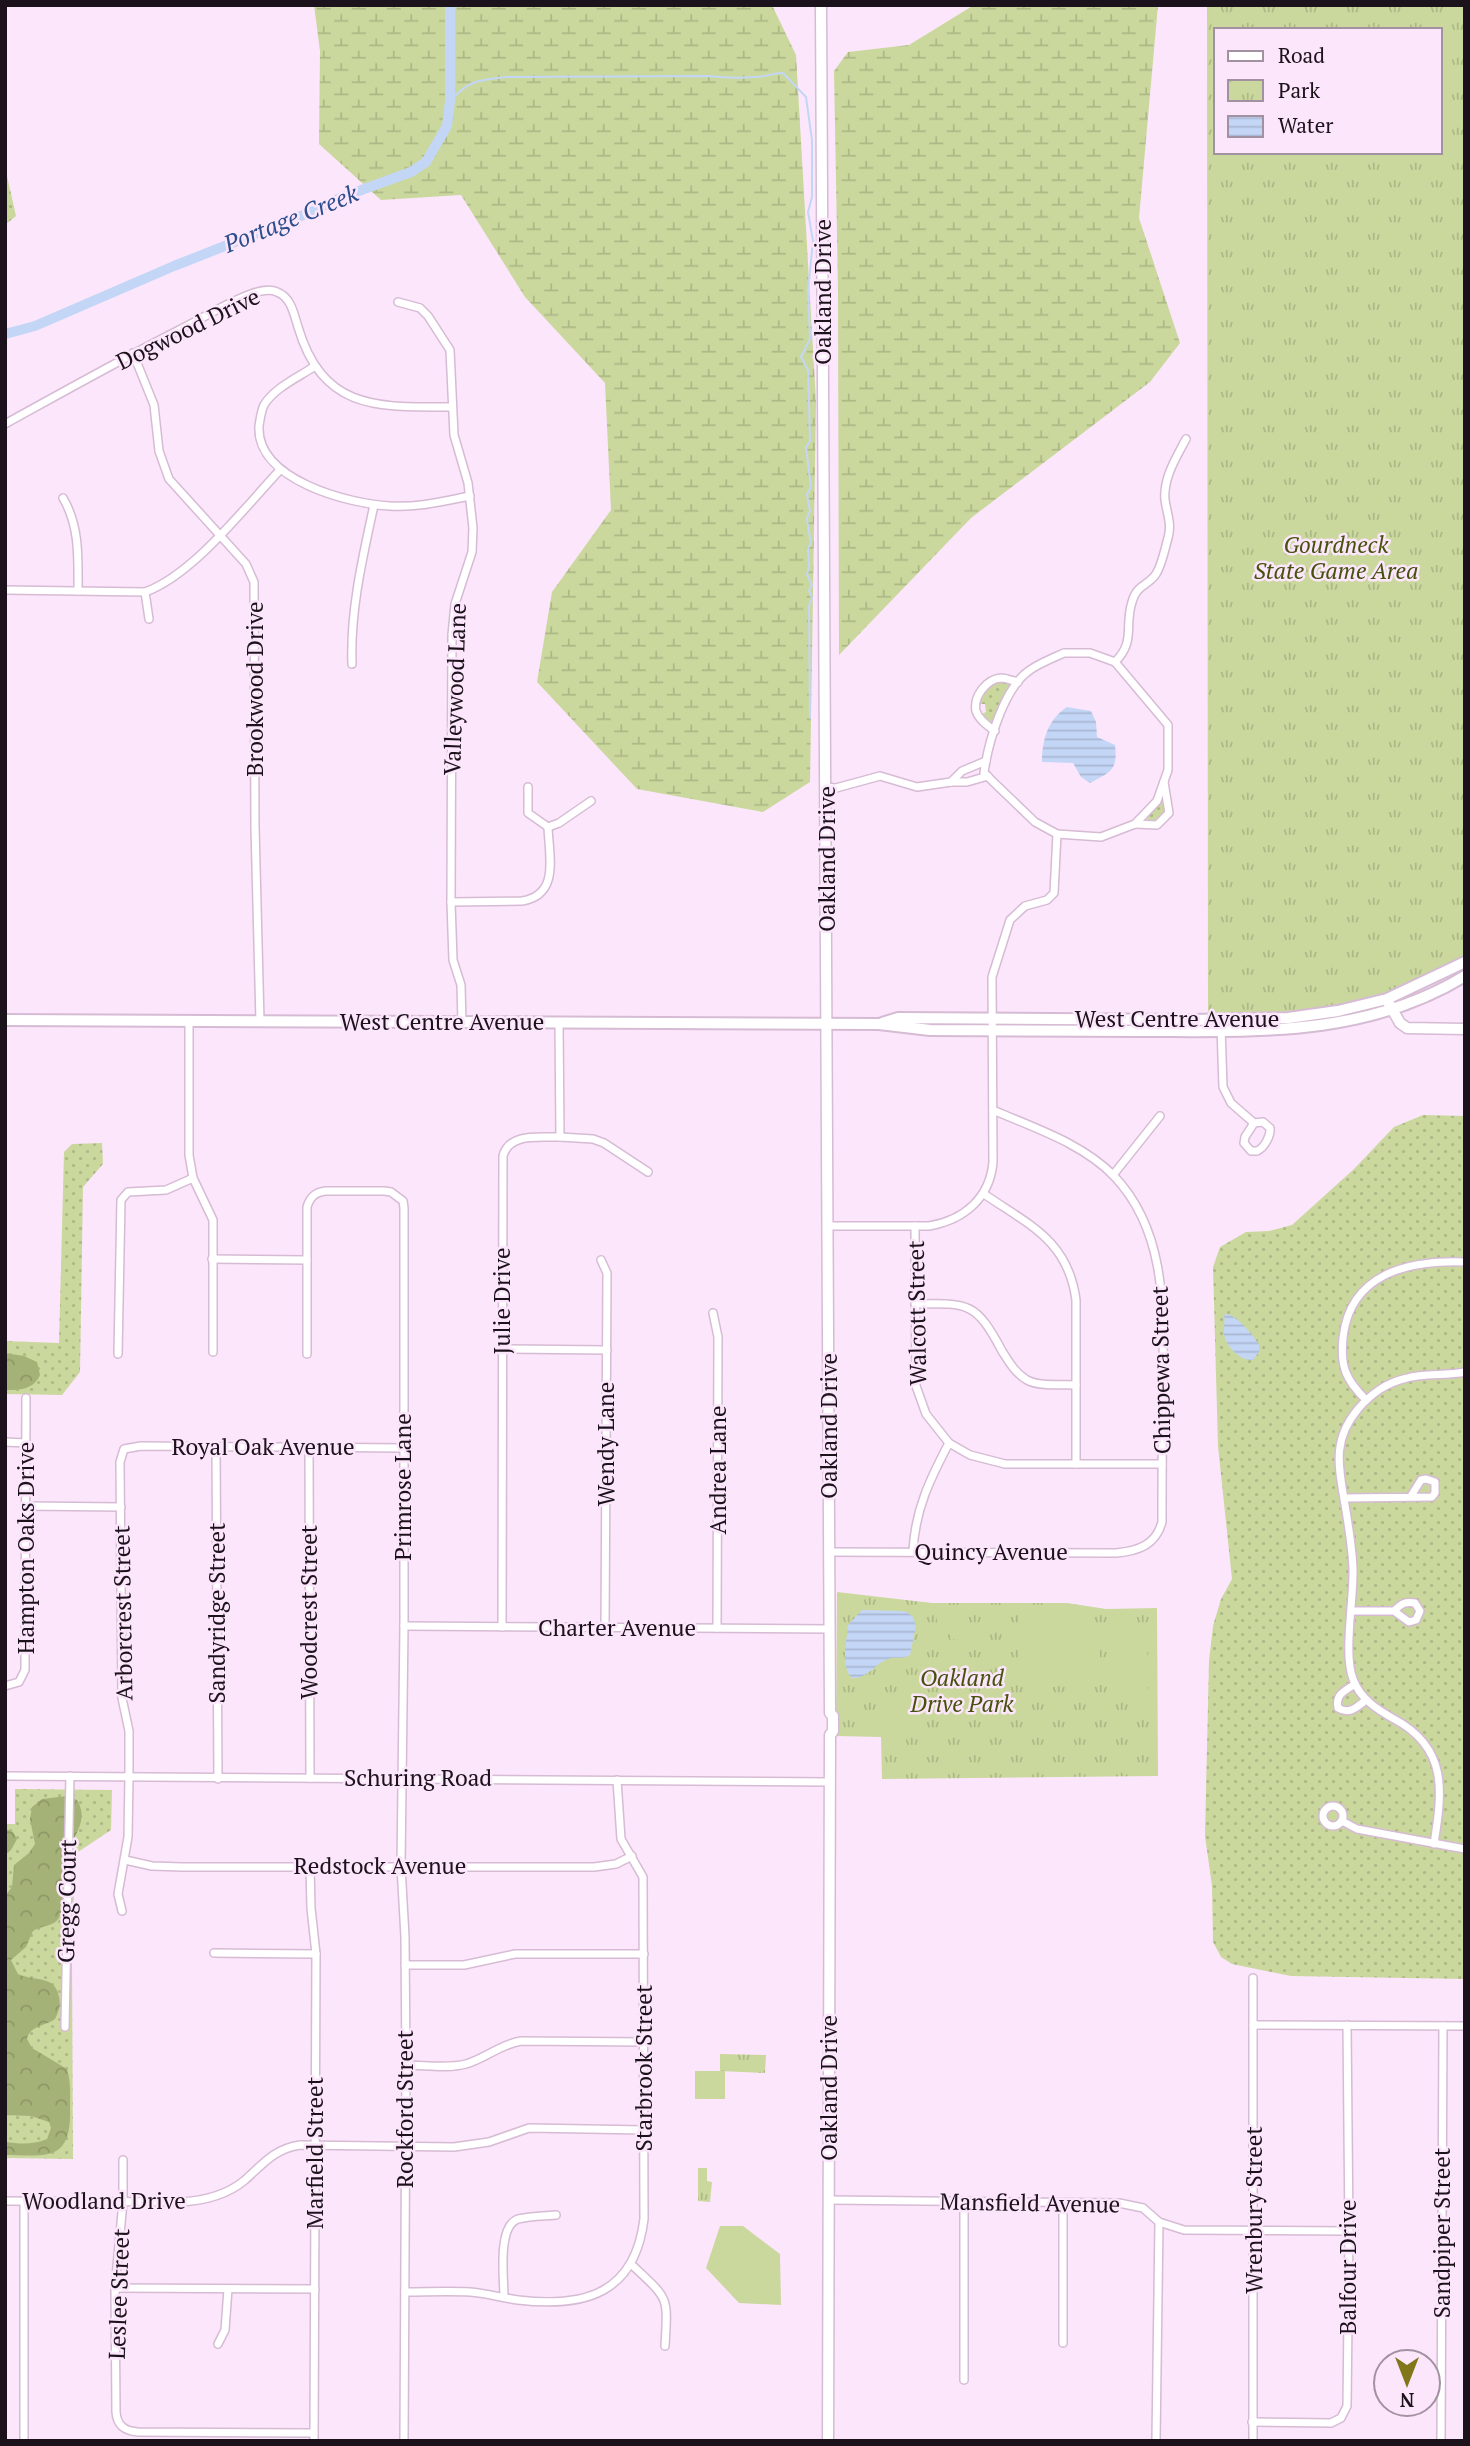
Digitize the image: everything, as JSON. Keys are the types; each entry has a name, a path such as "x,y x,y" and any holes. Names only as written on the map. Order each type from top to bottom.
{"main road":[{"name":"Oakland Drive","path":"821,5 830,1713 833,1716 830,1735 828,2441"},
{"name":"West Centre Avenue","path":"1221,1026 1338,1012 1387,999 1465,962"},
{"name":"West Centre Avenue","path":"5,1020 879,1024 930,1030 993,1024 1221,1026 1272,1031 1313,1027 1392,1010 1465,976"},
{"path":"1387,999 1403,1026 1411,1029 1465,1029"}],"street":[{"name":"Dogwood Drive","path":"5,424 133,353 243,298 270,290 279,292 290,302 303,344 315,366 335,386 364,402 387,407 451,407"},
{"name":"Valleywood Lane","path":"398,302 420,308 450,350 454,435 470,496 473,528 471,552 455,604 452,635 451,902 453,960 461,985 462,1023"},
{"name":"Brookwood Drive","path":"133,353 154,405 159,452 165,472 246,564 252,573 256,591 256,827 260,1021"},
{"path":"315,366 279,390 264,406 260,418 260,439 264,450 280,470 325,492 374,505 416,505 470,496"},
{"path":"1115,662 1129,643 1129,612 1136,590 1156,575 1169,534 1170,524 1165,501 1167,478 1186,439"},
{"path":"5,590 145,592 158,587 220,534 280,470"},
{"path":"63,498 71,511 77,535 78,591"},
{"path":"352,664 356,601 374,505"},
{"path":"145,592 149,619"},
{"path":"1135,824 1157,801 1168,770 1168,725 1115,662 1090,653 1064,653 1029,670 1013,686 988,750 984,773 1035,822 1057,834 1101,837 1135,824 1157,825 1169,813 1164,782"},
{"path":"995,731 985,724 976,710 978,697 985,685 1000,678 1018,682"},
{"path":"951,782 962,771 986,761"},
{"path":"826,787 836,788 880,776 917,787 967,782 988,776"},
{"path":"528,787 528,813 548,827"},
{"path":"548,827 559,823 591,801"},
{"path":"451,902 522,901 530,900 543,892 549,883 548,827"},
{"path":"828,1226 929,1226 954,1220 984,1194 992,1173 993,1150 992,977 1010,920 1026,906 1047,900 1054,893 1057,834"},
{"path":"189,1021 189,1155 193,1178 212,1220 213,1352"},
{"path":"559,1023 560,1137 593,1139 604,1143 648,1172"},
{"path":"1221,1026 1223,1087 1231,1103 1254,1123"},
{"name":"Chippewa Street","path":"993,1110 1077,1149 1113,1175 1128,1193 1142,1218 1156,1252 1163,1308 1162,1522 1150,1543"},
{"path":"1113,1175 1160,1116"},
{"name":"Julie Drive","path":"502,1627 502,1169 505,1151 510,1143 521,1139 560,1137"},
{"path":"118,1354 121,1200 128,1192 166,1190 193,1178"},
{"name":"Primrose Lane","path":"307,1260 307,1207 312,1196 326,1191 384,1191 400,1198 404,1208 402,1778"},
{"path":"984,1194 1042,1234 1059,1251 1066,1263 1076,1300 1076,1464"},
{"name":"Walcott Street","path":"915,1227 915,1371 919,1398 936,1429 949,1443"},
{"path":"212,1259 307,1260 307,1354"},
{"name":"Wendy Lane","path":"601,1260 607,1273 605,1629"},
{"path":"1366,1399 1349,1382 1342,1360 1345,1324 1355,1299 1373,1282 1421,1264 1465,1262"},
{"path":"915,1304 954,1303 978,1312 1009,1363 1019,1374 1037,1383 1076,1385"},
{"name":"Andrea Lane","path":"713,1313 718,1337 717,1628"},
{"path":"502,1349 607,1350"},
{"path":"1434,1844 1441,1782 1431,1755 1414,1732 1366,1700 1355,1684 1349,1661 1353,1566 1338,1465 1342,1436 1354,1414 1366,1399 1380,1388 1406,1378 1465,1372"},
{"name":"Hampton Oaks Drive","path":"5,1686 19,1682 25,1670 26,1398"},
{"path":"5,1442 26,1443"},
{"path":"913,1551 919,1506 949,1443 970,1455 1004,1464 1162,1464"},
{"name":"Royal Oak Avenue","path":"124,1449 141,1446 403,1448"},
{"name":"Woodcrest Street","path":"309,1447 310,1777"},
{"name":"Sandyridge Street","path":"216,1448 218,1779"},
{"name":"Arborcrest Street","path":"121,1912 118,1894 125,1860 129,1777 129,1731 122,1698 120,1462 124,1449"},
{"path":"1344,1498 1411,1496"},
{"path":"25,1506 121,1507"},
{"name":"Quincy Avenue","path":"829,1552 1116,1553 1137,1550 1150,1543"},
{"path":"1352,1611 1394,1611"},
{"name":"Charter Avenue","path":"404,1626 830,1629"},
{"path":"1355,1684 1339,1695 1338,1708 1351,1711 1366,1700"},
{"name":"Schuring Road","path":"5,1776 830,1782"},
{"name":"Gregg Court","path":"65,2026 70,1776"},
{"name":"Rockford Street","path":"402,1778 401,1866 406,2065 404,2441"},
{"name":"Starbrook Street","path":"617,1780 621,1839 643,1877 644,2219 639,2247 631,2264"},
{"path":"1342,1821 1357,1829 1465,1849"},
{"name":"Redstock Avenue","path":"125,1860 152,1866 594,1867 616,1864 632,1856"},
{"name":"Marfield Street","path":"310,1866 316,1954 314,2437"},
{"path":"214,1953 316,1954"},
{"path":"405,1965 464,1965 514,1954 644,1954"},
{"name":"Wrenbury Street","path":"1253,1979 1253,2441"},
{"path":"1253,2025 1465,2026"},
{"name":"Balfour Drive","path":"1252,2422 1328,2423 1337,2421 1345,2412 1349,2231 1347,2025"},
{"name":"Sandpiper Street","path":"1441,2441 1443,2026"},
{"path":"406,2065 466,2064 507,2043 521,2040 644,2042"},
{"name":"Woodland Drive","path":"5,2201 178,2203 215,2197 245,2180 262,2162 288,2147 466,2146 489,2142 529,2128 645,2130"},
{"name":"Leslee Street","path":"123,2160 123,2202 116,2288 116,2412 121,2427 138,2432 314,2437"},
{"name":"Mansfield Avenue","path":"829,2200 1130,2204 1148,2211 1158,2222 1184,2230 1349,2231"},
{"path":"24,2201 24,2441"},
{"path":"964,2203 964,2380"},
{"path":"1063,2203 1063,2343"},
{"path":"504,2297 504,2241 507,2228 515,2220 556,2215"},
{"path":"1156,2441 1158,2222"},
{"path":"405,2292 471,2292 536,2302 571,2301 592,2297 616,2283 631,2264 667,2302 665,2346"},
{"path":"116,2288 315,2289"},
{"path":"218,2344 225,2330 228,2289"}],"green space":[{"path":"314,5 772,5 796,55 816,402 810,782 763,812 637,789 537,682 552,592 611,510 605,383 525,297 461,195 381,200 319,144 320,51"},
{"path":"974,5 1158,5 1139,218 1180,343 1150,382 971,518 839,655 838,290 834,71 848,52 909,45"},
{"name":"Gourdneck State Game Area","path":"1207,5 1465,5 1465,965 1332,1015 1263,1024 1208,1022"},
{"path":"5,167 16,216 5,225"},
{"path":"1002,680 1011,686 992,723 982,714 986,712 985,704 979,704 980,699 987,689"},
{"path":"1161,802 1165,803 1167,812 1157,822 1148,821 1147,816"},
{"path":"1423,1115 1465,1116 1465,1979 1291,1976 1232,1964 1221,1957 1213,1942 1212,1886 1205,1836 1209,1661 1213,1626 1221,1599 1232,1579 1218,1446 1213,1267 1220,1247 1246,1232 1269,1231 1292,1225 1354,1169 1394,1127"},
{"path":"102,1143 103,1164 83,1187 80,1372 62,1395 5,1394 5,1341 59,1343 64,1152 72,1144"},
{"path":"5,1353 24,1356 37,1362 40,1375 34,1384 21,1389 5,1390"},
{"name":"Oakland Drive Park","path":"837,1592 932,1603 1067,1603 1106,1609 1157,1608 1158,1776 882,1779 881,1737 836,1736"},
{"path":"1041,1609 1074,1615 1085,1620 1092,1629 1099,1652 1099,1685 1028,1687 1018,1680 1018,1614"},
{"path":"937,1617 948,1617 947,1640 937,1640"},
{"path":"951,1618 961,1618 961,1640 950,1639"},
{"path":"1108,1623 1147,1623 1148,1697 1109,1697"},
{"path":"972,1624 989,1624 989,1647 972,1647"},
{"path":"885,1703 898,1703 897,1731 884,1731"},
{"path":"899,1703 913,1703 912,1732 898,1731"},
{"path":"15,1789 112,1790 111,1830 75,1854 72,1962 73,2159 5,2158 5,1824 15,1824"},
{"path":"67,1796 77,1800 82,1815 67,1856 63,1909 58,1920 33,1931 26,1947 11,1960 18,1974 48,1982 57,1990 60,2005 55,2019 35,2028 27,2039 32,2048 67,2069 70,2125 62,2146 55,2152 34,2156 5,2155 5,2142 26,2144 42,2141 47,2139 51,2128 49,2122 31,2116 5,2115 5,1896 12,1887 14,1865 29,1853 35,1844 30,1819 32,1807 42,1799"},
{"path":"5,1829 13,1832 17,1839 5,1855"},
{"path":"720,2054 766,2055 765,2073 720,2071"},
{"path":"695,2071 725,2071 725,2099 695,2099"},
{"path":"698,2168 707,2168 707,2181 712,2182 710,2202 698,2201"},
{"path":"720,2226 743,2226 780,2254 781,2305 739,2303 706,2268"}],"water":[{"path":"1067,707 1091,711 1096,722 1097,737 1115,745 1112,769 1090,783 1081,777 1073,763 1042,762 1047,731 1060,712"},
{"path":"1227,1314 1240,1322 1259,1344 1259,1352 1253,1360 1238,1355 1227,1343 1224,1315"},
{"path":"862,1610 907,1612 913,1617 916,1626 910,1655 888,1659 867,1674 852,1678 845,1660 848,1625"}],"waterway":[{"name":"Portage Creek","path":"5,334 35,326 342,197 411,172 426,162 447,126 450,101 450,5"},
{"path":"450,101 475,82 506,77 738,78 783,73 806,97 812,140 812,197 808,212 813,241 808,290 810,339 801,357 808,370 810,441 806,447 811,487 807,494 811,544 808,548 807,574 812,585 809,590 812,598 809,606 810,718"}]}
